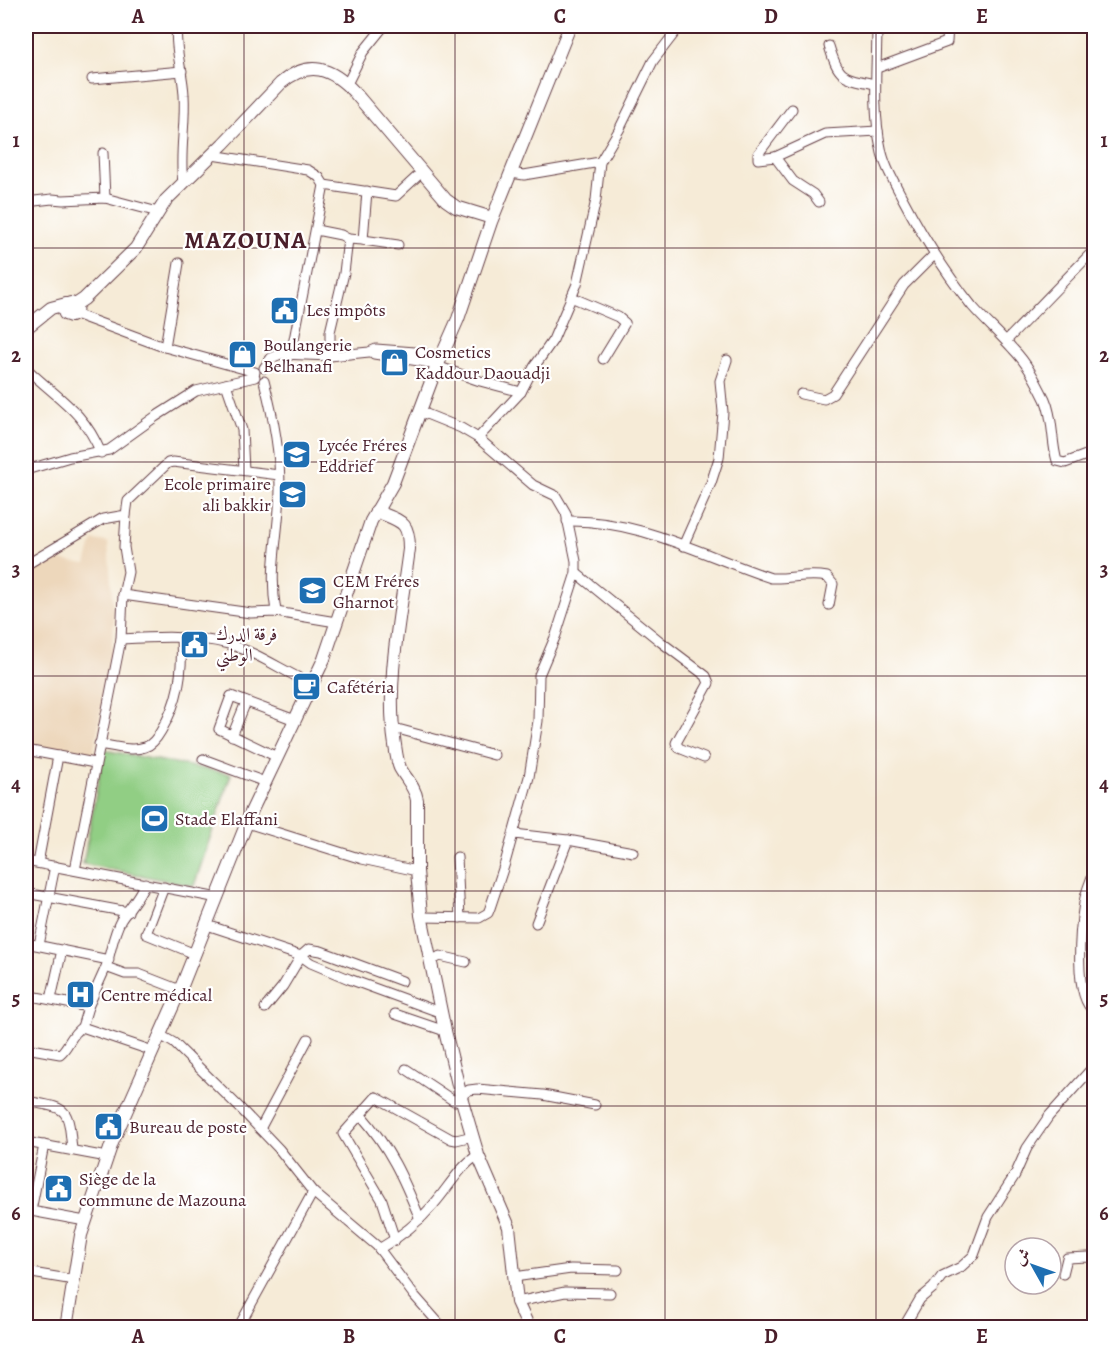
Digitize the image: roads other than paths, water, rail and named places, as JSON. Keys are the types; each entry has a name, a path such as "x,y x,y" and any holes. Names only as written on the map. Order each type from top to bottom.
{"main road":[{"path":"66,1328 85,1221 107,1157 180,990 247,823 324,659 363,542 376,511 393,483 419,411 458,320 492,218 570,26"},
{"path":"26,328 40,315 71,309 84,299 136,248 158,212 183,183 290,75 300,70 320,69 332,73 347,84 437,191 456,207 492,218"},
{"path":"376,511 400,521 409,532 409,549 393,674 394,728 400,767 416,792 417,871 422,917 461,1097 478,1155 509,1227 517,1302 529,1328"}],"street":[{"path":"177,26 176,41 182,71 185,110 183,183"},
{"path":"347,84 363,52 384,26"},
{"path":"478,438 521,392 534,367 553,340 577,284 596,200 600,162 619,130 653,61 680,26"},
{"path":"877,26 875,84 878,131 881,151 892,179 934,255 974,308 1029,369 1046,402 1053,425 1057,461 1065,463 1095,452"},
{"path":"877,68 947,42 948,26"},
{"path":"829,46 834,64 845,77 875,84"},
{"path":"92,79 182,71"},
{"path":"792,109 757,156 758,159 775,157 825,134 878,131"},
{"path":"103,153 105,198"},
{"path":"212,155 308,170 319,177 324,185 291,355"},
{"path":"775,157 793,181 813,194 819,202"},
{"path":"511,173 524,175 600,162"},
{"path":"324,185 396,196 422,172"},
{"path":"363,240 367,191"},
{"path":"26,202 105,198 158,212"},
{"path":"316,230 341,235 348,239 398,245"},
{"path":"330,356 330,332 344,273 348,239"},
{"path":"1006,341 1095,250"},
{"path":"801,394 824,399 833,394 904,285 934,255"},
{"path":"165,347 179,262"},
{"path":"571,297 618,317 625,323 603,359"},
{"path":"71,309 120,332 260,374"},
{"path":"26,470 70,457 110,450 196,391 260,374 271,358 281,354 330,356 369,352 439,361 480,381 521,392"},
{"path":"683,546 711,483 718,458 723,433 720,381 727,360"},
{"path":"26,368 78,413 93,434 101,453"},
{"path":"260,374 276,441 280,488 273,556 272,589 276,612"},
{"path":"226,384 242,430 244,470"},
{"path":"419,411 461,428 478,438 533,484 556,496 563,507 573,542 576,573 556,635 539,675 540,695 533,754 514,834 488,913 479,918 422,917"},
{"path":"75,870 121,639 123,595 128,572 124,547 128,501 168,463 173,462 279,475"},
{"path":"26,565 103,519 126,515"},
{"path":"567,521 590,520 627,526 771,578 789,579 814,574 827,577 833,584 829,605"},
{"path":"576,573 706,676 709,682 676,743 679,748 704,758"},
{"path":"123,595 251,613 276,612 336,622"},
{"path":"121,639 181,638 228,644 312,684"},
{"path":"99,744 135,749 148,747 157,738 171,714 180,686 181,638"},
{"path":"277,758 219,729 231,696 295,720"},
{"path":"232,736 246,702"},
{"path":"394,728 494,755"},
{"path":"26,750 95,764"},
{"path":"38,863 58,756"},
{"path":"203,759 265,782"},
{"path":"247,823 362,859 417,871"},
{"path":"514,834 568,840 633,852"},
{"path":"536,923 568,840"},
{"path":"457,857 460,918"},
{"path":"26,861 218,898"},
{"path":"39,945 55,866"},
{"path":"1095,877 1092,877 1084,900 1080,975 1085,1000 1088,1006 1095,1011"},
{"path":"82,1027 107,964 117,928 145,883"},
{"path":"164,887 146,934 195,954"},
{"path":"26,893 128,912"},
{"path":"1084,900 1095,900"},
{"path":"207,925 301,956 311,963 350,979 442,1013"},
{"path":"26,943 62,950 107,964 125,974 139,974 180,990"},
{"path":"266,1008 283,986 301,956 313,949 402,981"},
{"path":"51,999 62,950"},
{"path":"431,961 440,956 466,962"},
{"path":"26,995 88,1007"},
{"path":"395,1014 446,1031"},
{"path":"26,1048 60,1054 64,1052 76,1030 82,1027 153,1051"},
{"path":"160,1035 174,1043 260,1129 313,1192 379,1250 443,1328"},
{"path":"260,1129 308,1039"},
{"path":"903,1328 920,1299 942,1276 961,1267 974,1255 988,1217 1015,1176 1027,1148 1049,1116 1083,1076 1095,1066"},
{"path":"406,1069 450,1100 457,1101 469,1090 477,1089 543,1095 595,1106"},
{"path":"395,1240 382,1200 342,1134 376,1097 451,1139 472,1136"},
{"path":"26,1101 64,1111 69,1125 72,1150"},
{"path":"360,1114 376,1132 401,1172 420,1219"},
{"path":"26,1142 107,1157"},
{"path":"44,1145 31,1211 85,1221"},
{"path":"379,1250 420,1219 466,1163 478,1155"},
{"path":"238,1328 313,1192"},
{"path":"1063,1274 1067,1258 1095,1259"},
{"path":"514,1277 572,1269 618,1270"},
{"path":"26,1272 74,1280"},
{"path":"517,1302 565,1292 610,1293"}],"place":[{"name":"Les impôts","path":"285,310"},
{"name":"Boulangerie Belhanafi","path":"242,355"},
{"name":"Cosmetics Kaddour Daouadji","path":"394,362"},
{"name":"Lycée Fréres Eddrief","path":"297,455"},
{"name":"Ecole primaire ali bakkir","path":"292,494"},
{"name":"CEM Fréres Gharnot","path":"312,591"},
{"name":"فرقة الدرك الوطني","path":"195,644"},
{"name":"Cafétéria","path":"306,687"},
{"name":"Stade Elaffani","path":"154,819"},
{"name":"Centre médical","path":"80,995"},
{"name":"Bureau de poste","path":"108,1127"},
{"name":"Siège de la commune de Mazouna","path":"58,1189"}],"district":[{"name":"MAZOUNA","path":"246,240"}]}
